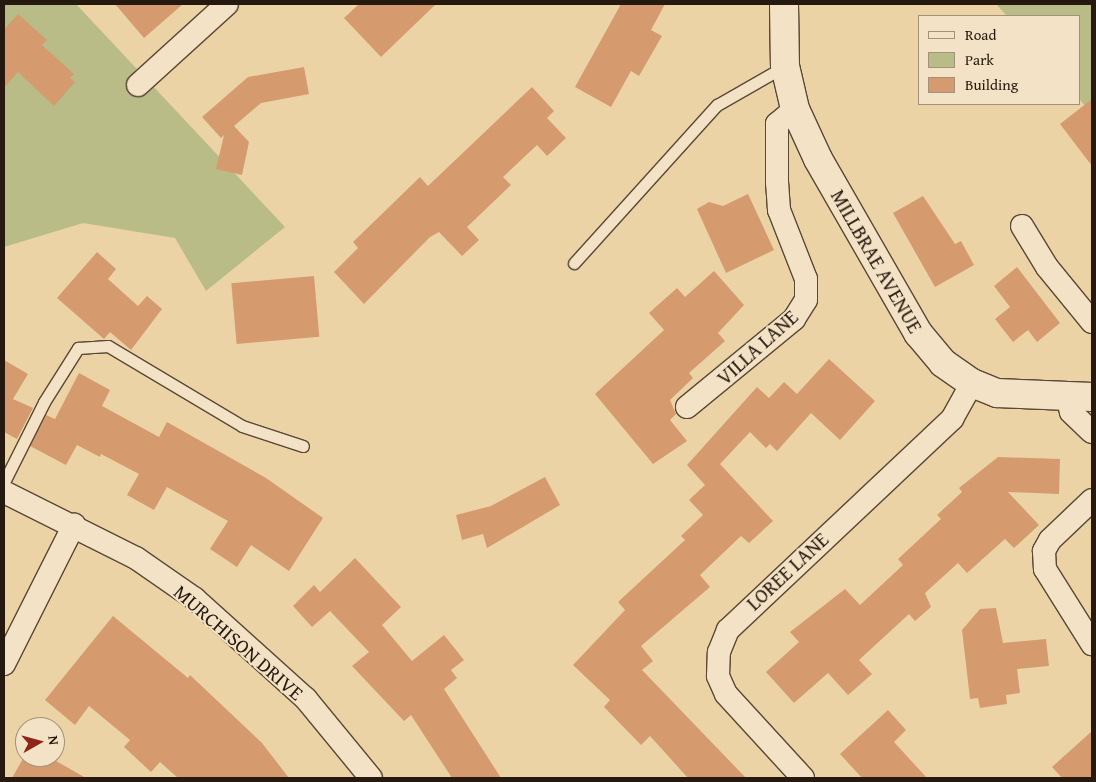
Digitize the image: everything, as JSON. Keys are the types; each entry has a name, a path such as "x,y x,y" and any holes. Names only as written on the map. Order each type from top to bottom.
{"street":[{"path":"138,85 227,4"},
{"name":"MILLBRAE AVENUE","path":"784,4 785,66 795,109 818,158 918,333 943,363 972,383 998,393 1080,397"},
{"name":"VILLA LANE","path":"687,407 794,319 806,300 806,278 779,210 777,183 778,124 795,109"},
{"path":"1022,226 1046,267 1092,322"},
{"name":"LOREE LANE","path":"803,778 726,694 718,668 719,652 728,630 952,419 972,383"},
{"path":"1080,397 1071,412 1092,432"},
{"name":"MURCHISON DRIVE","path":"4,492 74,524 136,558 224,623 306,699 371,778"},
{"path":"1092,500 1050,540 1044,551 1045,568 1092,644"},
{"path":"4,664 74,524"}],"lane":[{"path":"574,263 717,105 785,66"},
{"path":"4,482 44,402 78,348 108,346 242,426 303,446"}],"green space":[{"path":"4,4 76,4 285,227 206,291 175,238 83,223 4,247"},
{"path":"996,4 1092,4 1092,114 1081,101 1081,15 1006,15"}],"building":[{"path":"115,4 183,4 144,38"},
{"path":"359,4 436,4 381,57 344,18"},
{"path":"621,4 665,4 651,30 662,36 639,76 631,71 611,107 575,87"},
{"path":"18,14 47,40 42,45 74,74 70,78 75,82 54,106 18,72 4,88 4,30"},
{"path":"304,67 309,94 261,103 234,126 249,142 242,175 216,169 224,135 221,138 202,117 248,77"},
{"path":"532,87 554,111 547,118 566,138 547,156 537,145 503,177 511,185 467,227 479,240 462,256 439,232 430,237 364,304 334,272 358,248 353,242 420,177 428,186"},
{"path":"1092,99 1092,166 1060,124"},
{"path":"748,194 774,250 726,273 697,209 709,202 723,206"},
{"path":"923,196 955,244 961,241 974,265 935,287 893,213"},
{"path":"97,252 116,269 108,279 138,306 147,296 162,309 131,350 110,332 104,339 57,298"},
{"path":"1017,267 1060,323 1037,342 1028,330 1013,342 995,319 1010,307 994,286"},
{"path":"714,271 744,305 718,333 725,341 689,373 693,378 670,400 676,414 670,420 687,441 653,464 595,394 664,330 649,313 677,288 685,297"},
{"path":"314,276 319,337 237,344 231,283"},
{"path":"829,359 875,401 840,440 811,413 777,451 770,444 766,448 750,432 720,464 773,521 749,543 741,536 700,575 710,587 641,646 653,661 642,670 746,778 688,778 650,736 641,745 604,707 610,700 573,665 625,610 618,602 685,540 681,536 703,515 689,500 705,485 687,465 757,387 769,398 784,382 797,394"},
{"path":"4,360 28,374 13,399 33,408 17,439 4,432"},
{"path":"79,373 110,390 102,406 159,437 167,422 266,478 323,518 289,571 251,545 237,567 210,549 228,521 167,487 154,510 127,495 139,474 101,454 100,457 77,445 66,465 30,446 46,415 55,419"},
{"path":"998,457 1060,459 1059,494 1008,492 1039,525 1014,548 1005,539 967,573 958,563 925,593 931,607 915,621 909,614 859,660 872,674 848,695 828,673 794,703 766,672 799,642 790,632 845,589 860,605 903,565 898,559 941,519 937,515 962,492 959,488"},
{"path":"545,477 560,505 487,548 483,534 462,540 456,515 491,506"},
{"path":"355,558 401,607 382,625 412,661 444,635 464,660 451,670 457,678 444,689 501,778 452,778 411,715 404,721 352,666 369,652 330,611 312,627 293,606 314,585 320,592"},
{"path":"996,608 1003,643 1046,639 1049,666 1017,669 1020,693 1006,695 1007,704 980,708 978,698 970,699 962,630 980,609"},
{"path":"113,616 188,678 190,675 262,743 289,778 178,778 160,762 151,772 124,747 130,740 89,706 75,725 45,700"},
{"path":"888,710 906,730 894,742 927,778 862,778 840,754"},
{"path":"1092,731 1092,778 1062,778 1052,767"},
{"path":"65,766 86,778 12,778 18,767"}]}
